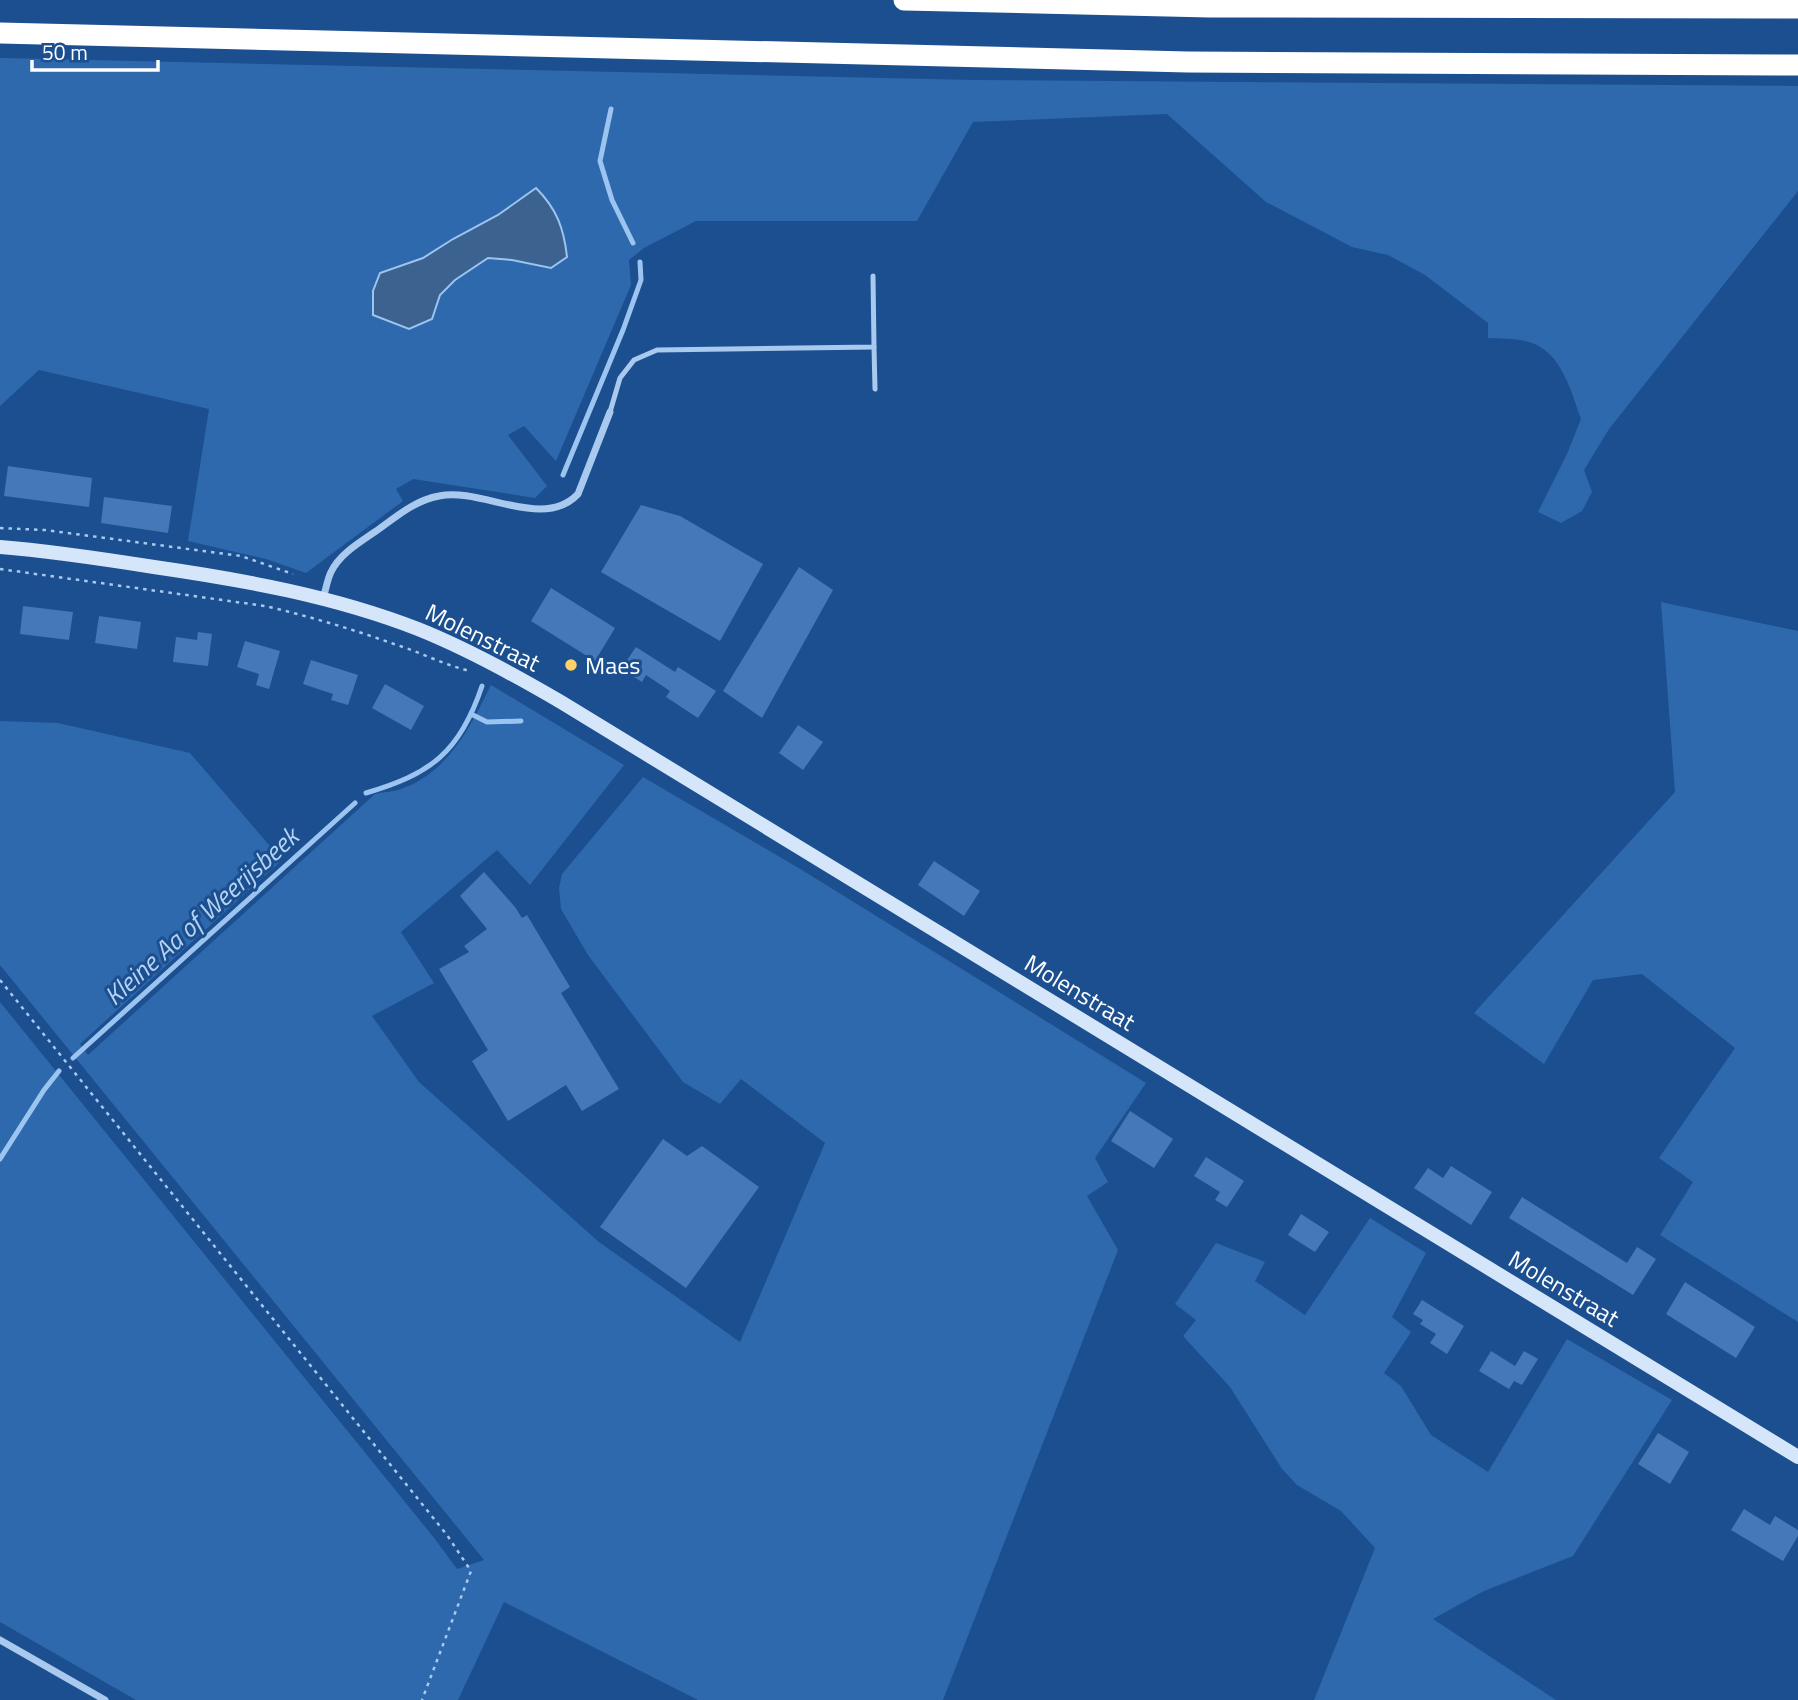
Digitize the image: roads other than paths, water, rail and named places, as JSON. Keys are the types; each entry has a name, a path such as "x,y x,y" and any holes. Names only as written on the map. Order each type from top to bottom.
{"highway":[{"path":"904,0 1210,7 1798,8"},
{"path":"0,33 1188,62 1798,65"}],"main road":[{"name":"Molenstraat","path":"0,547 237,579 323,598 417,629 475,654 532,685 1798,1457"}],"street":[{"path":"323,598 331,572 349,551 423,500 442,495 463,496 539,509 556,509 568,504 578,494 610,412"},
{"path":"0,1640 105,1700"}],"lane":[{"path":"873,276 875,389"},
{"path":"610,412 620,378 634,360 657,350 874,347"}],"waterway":[{"name":"Kleine Aa of Weerijsbeek","path":"611,109 600,161 612,200 633,243"},
{"name":"Kleine Aa of Weerijsbeek","path":"563,475 623,330 641,280 640,262"},
{"name":"Kleine Aa of Weerijsbeek","path":"366,793 408,778 440,757 464,728 482,686"},
{"path":"471,714 487,722 521,721"},
{"name":"Kleine Aa of Weerijsbeek","path":"73,1058 355,803"},
{"name":"Kleine Aa of Weerijsbeek","path":"0,1159 59,1071"}],"place":[{"name":"Maes","path":"571,665"}]}
